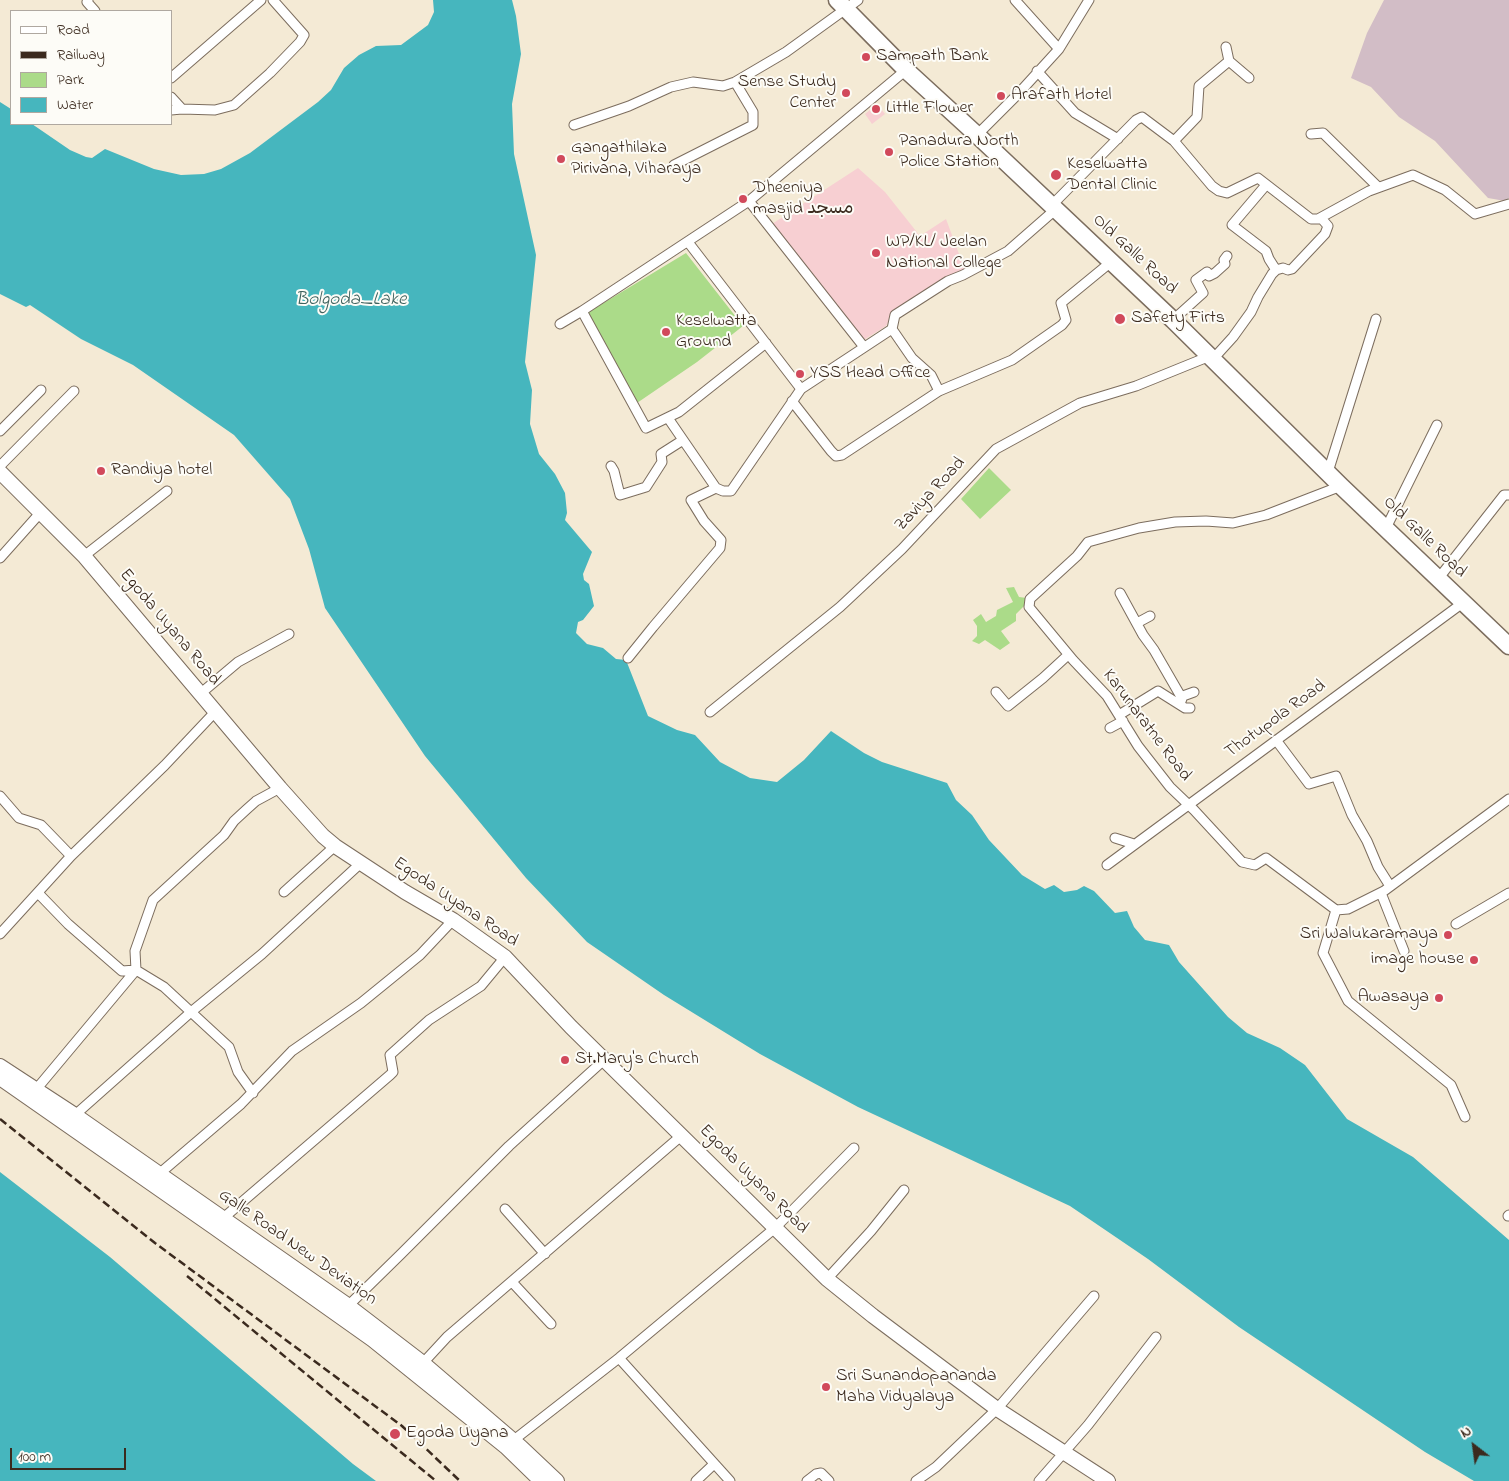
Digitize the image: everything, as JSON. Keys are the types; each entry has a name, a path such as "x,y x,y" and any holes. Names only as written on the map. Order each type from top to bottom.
{"highway":[{"name":"Old Galle Road","path":"847,3 906,70 1173,320 1341,486 1509,646"}],"main road":[{"name":"Egoda Uyana Road","path":"0,472 84,556 215,712 323,836 406,892 453,920 505,957 604,1060 826,1279 997,1409 1108,1481"},
{"name":"Galle Road New Deviation","path":"0,1066 30,1093 219,1223 346,1304 423,1363 510,1444 541,1481"},
{"name":"Galle Road New Deviation","path":"0,1078 76,1115 159,1174 219,1223 558,1481"}],"street":[{"path":"88,0 87,2 94,10"},
{"path":"172,77 261,0"},
{"path":"172,110 215,110 234,105 270,74 300,42 304,35 273,0"},
{"path":"1015,0 1059,49"},
{"path":"977,135 1059,49 1089,0"},
{"path":"574,125 629,106 671,87 693,82 723,86 735,82 786,52 847,3"},
{"path":"1226,47 1229,60 1249,78"},
{"path":"1174,141 1197,118 1199,86 1229,60"},
{"path":"560,324 750,201 906,70"},
{"path":"1037,71 1075,113 1118,140"},
{"path":"674,165 753,125 753,112 735,82"},
{"path":"172,98 182,109"},
{"path":"939,391 931,375 912,358 892,329 894,315 948,281 1008,251 1054,207 1136,120 1142,117 1174,141 1212,186 1219,191 1227,193 1258,178 1311,219 1321,218 1369,190 1413,175 1445,190 1475,214 1509,204"},
{"path":"1311,134 1323,133 1378,188"},
{"path":"1266,185 1232,225 1266,251 1269,260 1276,270"},
{"path":"750,201 864,347"},
{"path":"1211,358 1233,337 1251,312 1258,297 1276,270 1283,268 1292,269 1325,234 1328,226 1321,218"},
{"path":"688,242 801,389"},
{"path":"1173,320 1203,293 1196,280 1206,272 1209,276 1215,273 1225,264 1224,260 1227,256"},
{"path":"792,401 836,456 842,455 939,391 1012,360 1062,326 1066,320 1061,303 1111,262"},
{"path":"582,311 646,428 679,412 766,343"},
{"path":"1328,472 1376,319"},
{"path":"668,418 716,488 723,492 730,491 801,389 892,329"},
{"name":"Zaviya Road","path":"710,712 840,607 902,549 996,449 1080,403 1136,386 1211,358"},
{"path":"0,431 40,390"},
{"path":"0,466 74,391"},
{"path":"1386,528 1437,424"},
{"path":"611,466 620,495 646,487 662,462 661,454 683,440"},
{"name":"Karunaratne Road","path":"1336,910 1266,858 1255,865 1242,862 1170,787 1138,746 1107,696 1068,655 1029,607 1030,598 1077,556 1088,542 1139,528 1175,522 1206,521 1233,523 1266,515 1341,486"},
{"path":"628,658 720,548 721,540 704,521 691,500 716,488"},
{"path":"84,556 167,491"},
{"path":"1438,579 1504,494 1509,494"},
{"path":"0,558 41,512"},
{"path":"1120,594 1180,694 1181,700"},
{"name":"Thotupola Road","path":"1107,865 1464,602"},
{"path":"1137,623 1150,616"},
{"path":"200,694 238,662 289,634"},
{"path":"996,692 1008,706 1068,655"},
{"path":"1110,728 1158,691 1181,700 1190,708"},
{"path":"1181,700 1194,692"},
{"path":"0,934 71,856 166,765 215,712"},
{"path":"1276,740 1309,784 1336,776 1352,815 1367,841 1378,867 1390,886"},
{"path":"30,1093 39,1086 136,970 135,951 153,900 224,835 234,821 247,809 280,788"},
{"path":"0,796 19,818 41,825 71,856"},
{"path":"1464,1117 1451,1085 1348,1001 1323,953 1336,910 1348,909 1381,892 1509,799"},
{"path":"1115,838 1134,844"},
{"path":"284,892 336,846"},
{"path":"76,1115 192,1012 262,954 362,862"},
{"path":"1381,892 1404,951"},
{"path":"38,893 68,924 122,971 136,970 164,987 192,1012 229,1048 238,1072 253,1093"},
{"path":"1456,924 1509,893"},
{"path":"159,1174 164,1172 253,1093 292,1051 361,1003 420,955 453,920"},
{"path":"219,1223 390,1076 393,1072 390,1055 430,1020 481,986 505,957"},
{"path":"346,1304 352,1302 509,1146 604,1060"},
{"path":"423,1363 447,1337 546,1254 681,1136"},
{"path":"510,1444 619,1358 774,1228 854,1148"},
{"path":"826,1279 871,1231 904,1190"},
{"path":"505,1209 546,1254"},
{"path":"512,1282 552,1324"},
{"path":"916,1481 936,1467 997,1409 1094,1296"},
{"path":"1039,1481 1088,1425 1156,1337"},
{"path":"619,1358 730,1481"},
{"path":"696,1481 714,1464"},
{"path":"807,1481 816,1474 821,1473 829,1481"}],"shaded area":[{"path":"1384,0 1509,0 1509,198 1505,201 1488,198 1435,141 1399,117 1371,87 1351,78 1367,33"},
{"name":"Little Flower","path":"877,104 885,114 872,124 865,114"},
{"name":"WP/KL/ Jeelan National College","path":"858,168 885,192 920,236 946,219 965,270 893,314 886,326 862,341 772,224"}],"green space":[{"name":"Keselwatta Ground","path":"686,253 743,326 697,362 637,403 587,313"},
{"path":"989,468 1011,490 980,519 961,499"},
{"path":"1014,587 1019,597 1027,598 1025,605 1016,614 1016,621 1001,631 1010,643 1000,650 985,640 979,644 972,641 977,636 977,626 973,620 981,614 986,622 996,616 997,610 1013,602 1006,588"}],"water":[{"name":"Bolgoda_Lake","path":"433,0 512,0 516,16 521,54 512,104 514,154 536,255 525,362 532,390 530,424 539,454 555,474 565,493 567,513 565,520 592,552 583,574 584,580 589,584 594,606 583,620 578,622 576,633 587,644 603,648 616,659 626,660 648,716 677,730 695,735 720,762 750,778 777,782 804,760 831,731 864,753 882,762 947,783 956,800 972,815 989,840 1022,875 1045,889 1054,885 1064,892 1077,890 1084,886 1094,891 1115,913 1127,911 1134,927 1145,940 1169,945 1179,962 1228,1017 1247,1033 1280,1048 1305,1065 1347,1119 1413,1157 1509,1240 1509,1481 1474,1481 1425,1452 1239,1327 1148,1259 1070,1206 858,1107 760,1054 664,995 587,942 526,878 425,756 325,608 309,549 290,499 234,435 133,365 81,339 30,305 26,307 0,294 0,102 10,108 10,125 33,125 70,150 86,157 92,158 105,149 154,169 181,175 204,174 221,169 250,153 318,102 331,90 344,68 359,55 376,46 401,45 428,25 434,12"},
{"path":"0,1172 110,1257 353,1464 376,1481 0,1481"}],"railway":[{"path":"0,1119 155,1243 402,1426 460,1481"},
{"path":"187,1276 436,1481"}],"place":[{"name":"Sampath Bank","path":"866,57"},
{"name":"Sense Study Center","path":"846,93"},
{"name":"Arafath Hotel","path":"1001,96"},
{"name":"Little Flower","path":"876,109"},
{"name":"Panadura North Police Station","path":"889,152"},
{"name":"Gangathilaka Pirivana, Viharaya","path":"561,159"},
{"name":"Keselwatta Dental Clinic","path":"1056,175"},
{"name":"Dheeniya masjid مسجد","path":"743,199"},
{"name":"WP/KL/ Jeelan National College","path":"876,253"},
{"name":"Safety Firts","path":"1120,319"},
{"name":"Keselwatta Ground","path":"666,332"},
{"name":"YSS Head Office","path":"800,374"},
{"name":"Randiya hotel","path":"101,471"},
{"name":"Sri Walukaramaya","path":"1448,935"},
{"name":"image house","path":"1474,960"},
{"name":"Awasaya","path":"1439,998"},
{"name":"St.Mary's Church","path":"565,1060"},
{"name":"Sri Sunandopananda Maha Vidyalaya","path":"826,1387"},
{"name":"Egoda Uyana","path":"395,1434"}]}
